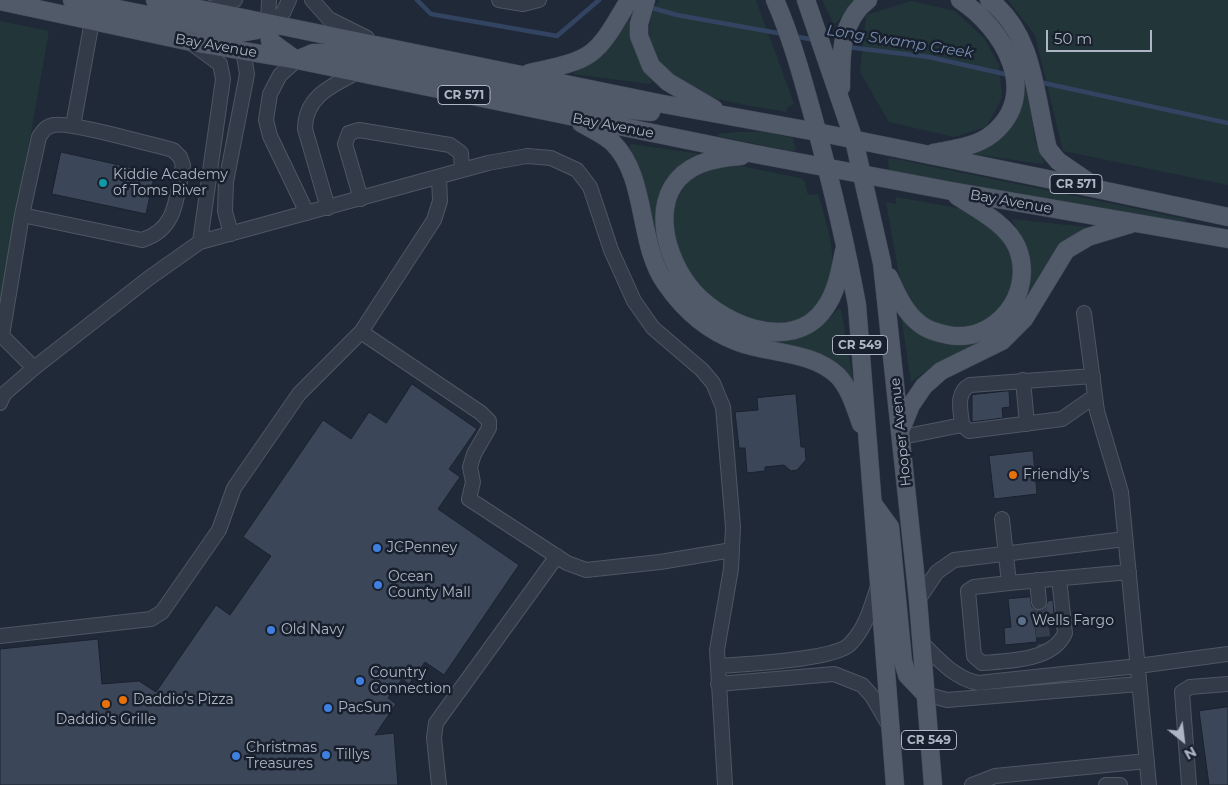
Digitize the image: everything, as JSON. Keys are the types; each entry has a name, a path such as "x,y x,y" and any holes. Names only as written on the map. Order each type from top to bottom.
{"main road":[{"path":"72,0 239,33 257,30 268,23 270,41 296,60 313,53 329,52 603,107 670,114 721,113"},
{"name":"Bay Avenue","path":"155,0 205,10 232,7 268,23 663,104 721,113 817,132 1228,217"},
{"path":"806,0 819,33 833,53 844,36 849,21 858,7 868,0"},
{"path":"923,155 970,146 991,135 1005,121 1013,104 1015,86 1013,67 994,30 960,0"},
{"path":"989,0 1005,14 1015,28 1028,55 1048,148 1058,160 1097,189"},
{"name":"Bay Avenue","path":"0,1 190,42 296,60 755,154 951,191 1228,239"},
{"path":"521,74 576,63 594,53 637,5"},
{"path":"637,5 639,36 651,66 658,74 721,113"},
{"path":"232,7 243,50"},
{"name":"CR 549","path":"776,7 794,49 817,132 846,243 857,305 870,447 895,785"},
{"name":"Hooper Avenue","path":"833,53 841,100 863,174 882,263 902,433 933,785"},
{"path":"572,118 613,142 629,165 653,258 665,283 689,311 717,332 739,342 807,358 829,369 846,386 870,447"},
{"path":"755,154 721,158 698,165 680,179 668,196 664,212 664,231 668,248 679,272 700,298 732,320 765,332 782,333 798,329 814,320 825,309 836,286 846,243"},
{"path":"882,263 899,299 908,312 920,325 938,333 955,336 972,335 990,329 1006,315 1018,294 1021,267 1017,247 994,220 951,191"},
{"path":"902,433 911,405 924,386 941,371 1002,342 1024,319 1066,250 1088,237 1136,223"},
{"path":"874,505 890,527 903,661 907,675 925,694"}],"lane":[{"path":"268,23 269,0"},
{"path":"268,23 283,13 290,0"},
{"path":"312,0 329,19 345,29 386,47"},
{"path":"499,0 522,4 539,0"},
{"path":"73,126 92,21"},
{"path":"190,42 220,64 223,79 200,242"},
{"path":"231,234 225,211 226,182 247,74 243,50"},
{"path":"296,60 280,75 270,94 266,120 270,136 307,213"},
{"path":"328,208 305,129 305,120 315,98 329,87 356,73"},
{"path":"22,215 142,240 149,238 171,219 182,164 180,157 173,150 73,126 55,124 45,128 39,137 22,215 2,336 34,368"},
{"path":"362,199 345,144 349,132 359,130 450,144 461,153 462,170"},
{"path":"0,403 4,394 34,368 149,278 200,242 488,163 527,156 551,158 576,170 590,187 611,250 634,301 653,328 702,370 713,383 724,407 732,527 731,569 717,650 725,785"},
{"path":"0,636 151,619 162,612 219,530 234,488 299,394 361,332 434,220 440,201 439,177"},
{"path":"1084,313 1097,411 1121,492 1149,785"},
{"path":"361,332 481,413 489,421 489,428 474,454 470,467 473,482 469,500 566,563 586,570 660,562 732,550"},
{"path":"1093,376 970,385 963,389 960,394 962,425 969,431 1062,419 1095,396"},
{"path":"1023,380 1027,424"},
{"path":"902,433 962,425"},
{"path":"1002,519 1009,583"},
{"path":"918,600 938,572 954,560 1125,539"},
{"path":"439,785 434,738 436,723 557,556"},
{"path":"1059,578 1065,633 1061,641 1036,658 982,663 974,656 968,591 974,587 1037,580 1059,578 1128,572"},
{"path":"719,666 830,654 849,646 862,630 879,580"},
{"path":"1037,580 1039,602"},
{"path":"921,642 958,675 966,680 978,682 1138,666 1228,654"},
{"path":"718,684 834,674 862,686 872,696 890,728"},
{"path":"925,694 947,700 1139,684"},
{"path":"1189,785 1182,692 1190,687 1228,684"},
{"path":"972,785 994,776 1147,761"},
{"path":"1106,785 1120,785"}],"green space":[{"path":"659,0 756,0 794,104 786,108 787,112 748,106 709,96 675,78 662,65 650,41 650,23 653,11"},
{"path":"822,0 856,0 834,25"},
{"path":"1008,0 1228,0 1228,185 1063,151 1035,35"},
{"path":"911,1 955,11 984,38 999,65 1002,98 986,127 954,137 889,122 860,72 866,15"},
{"path":"636,6 641,63 652,82 650,84 572,74 604,55"},
{"path":"0,21 49,31 0,307"},
{"path":"1023,90 1027,90 1035,140 1044,162 1042,164 973,154 1003,135 1012,124"},
{"path":"763,132 793,138 796,150 791,151 718,136 718,134"},
{"path":"631,144 707,155 699,158 658,228 654,229 636,161 629,147"},
{"path":"891,158 1186,219 1186,222 1037,199 889,171 888,159"},
{"path":"736,165 800,178 804,180 808,195 818,194 827,224 832,257 832,273 829,288 822,302 810,313 783,323 755,321 728,309 703,290 685,265 674,238 674,210 686,185 695,176 710,168"},
{"path":"896,197 957,208 971,213 1005,239 1014,261 1013,286 1001,310 979,326 952,330 923,319 908,303 901,286 886,202 896,204"},
{"path":"1012,219 1095,228 1028,297 1026,296 1030,276 1030,260"},
{"path":"838,309 841,309 854,384 773,343 774,341 802,336 810,332 825,323"},
{"path":"901,316 933,340 951,345 973,344 974,347 933,366 911,382"}],"building":[{"name":"Kiddie Academy of Toms River","path":"61,152 155,173 146,214 52,194"},
{"name":"Ocean County Mall","path":"412,384 477,429 449,469 460,477 438,509 519,565 444,675 425,662 409,684 402,679 388,698 396,704 375,735 394,733 398,785 0,785 0,649 98,639 102,684 139,681 156,692 216,605 230,615 271,556 243,537 323,420 351,439 369,412 386,423"},
{"path":"1009,391 1010,407 1002,408 1003,418 972,422 972,395"},
{"path":"796,394 801,447 805,447 806,460 797,470 791,471 784,465 765,467 765,471 747,473 745,448 739,448 735,412 758,410 757,398"},
{"name":"Friendly's","path":"1033,451 1037,494 994,499 989,456"},
{"name":"Wells Fargo","path":"1030,597 1032,607 1039,611 1044,609 1048,601 1053,600 1054,614 1034,616 1037,642 1005,645 1004,628 1011,627 1008,599"},
{"path":"1228,707 1228,785 1209,785 1199,711"}],"waterway":[{"name":"Long Swamp Creek","path":"417,0 431,14 557,36 599,0"},
{"name":"Long Swamp Creek","path":"649,7 677,15 783,34"},
{"name":"Long Swamp Creek","path":"793,36 815,40"},
{"name":"Long Swamp Creek","path":"847,47 929,57 1009,75"},
{"name":"Long Swamp Creek","path":"1039,82 1228,123"}],"tunnel":[{"path":"1039,602 1045,651"}],"place":[{"name":"Kiddie Academy of Toms River","path":"103,183"},
{"name":"Friendly's","path":"1013,475"},
{"name":"JCPenney","path":"377,548"},
{"name":"Ocean County Mall","path":"378,585"},
{"name":"Wells Fargo","path":"1022,621"},
{"name":"Old Navy","path":"271,630"},
{"name":"Country Connection","path":"360,681"},
{"name":"Daddio's Pizza","path":"123,700"},
{"name":"Daddio's Grille","path":"106,704"},
{"name":"PacSun","path":"328,708"},
{"name":"Tillys","path":"326,755"},
{"name":"Christmas Treasures","path":"236,756"}]}
